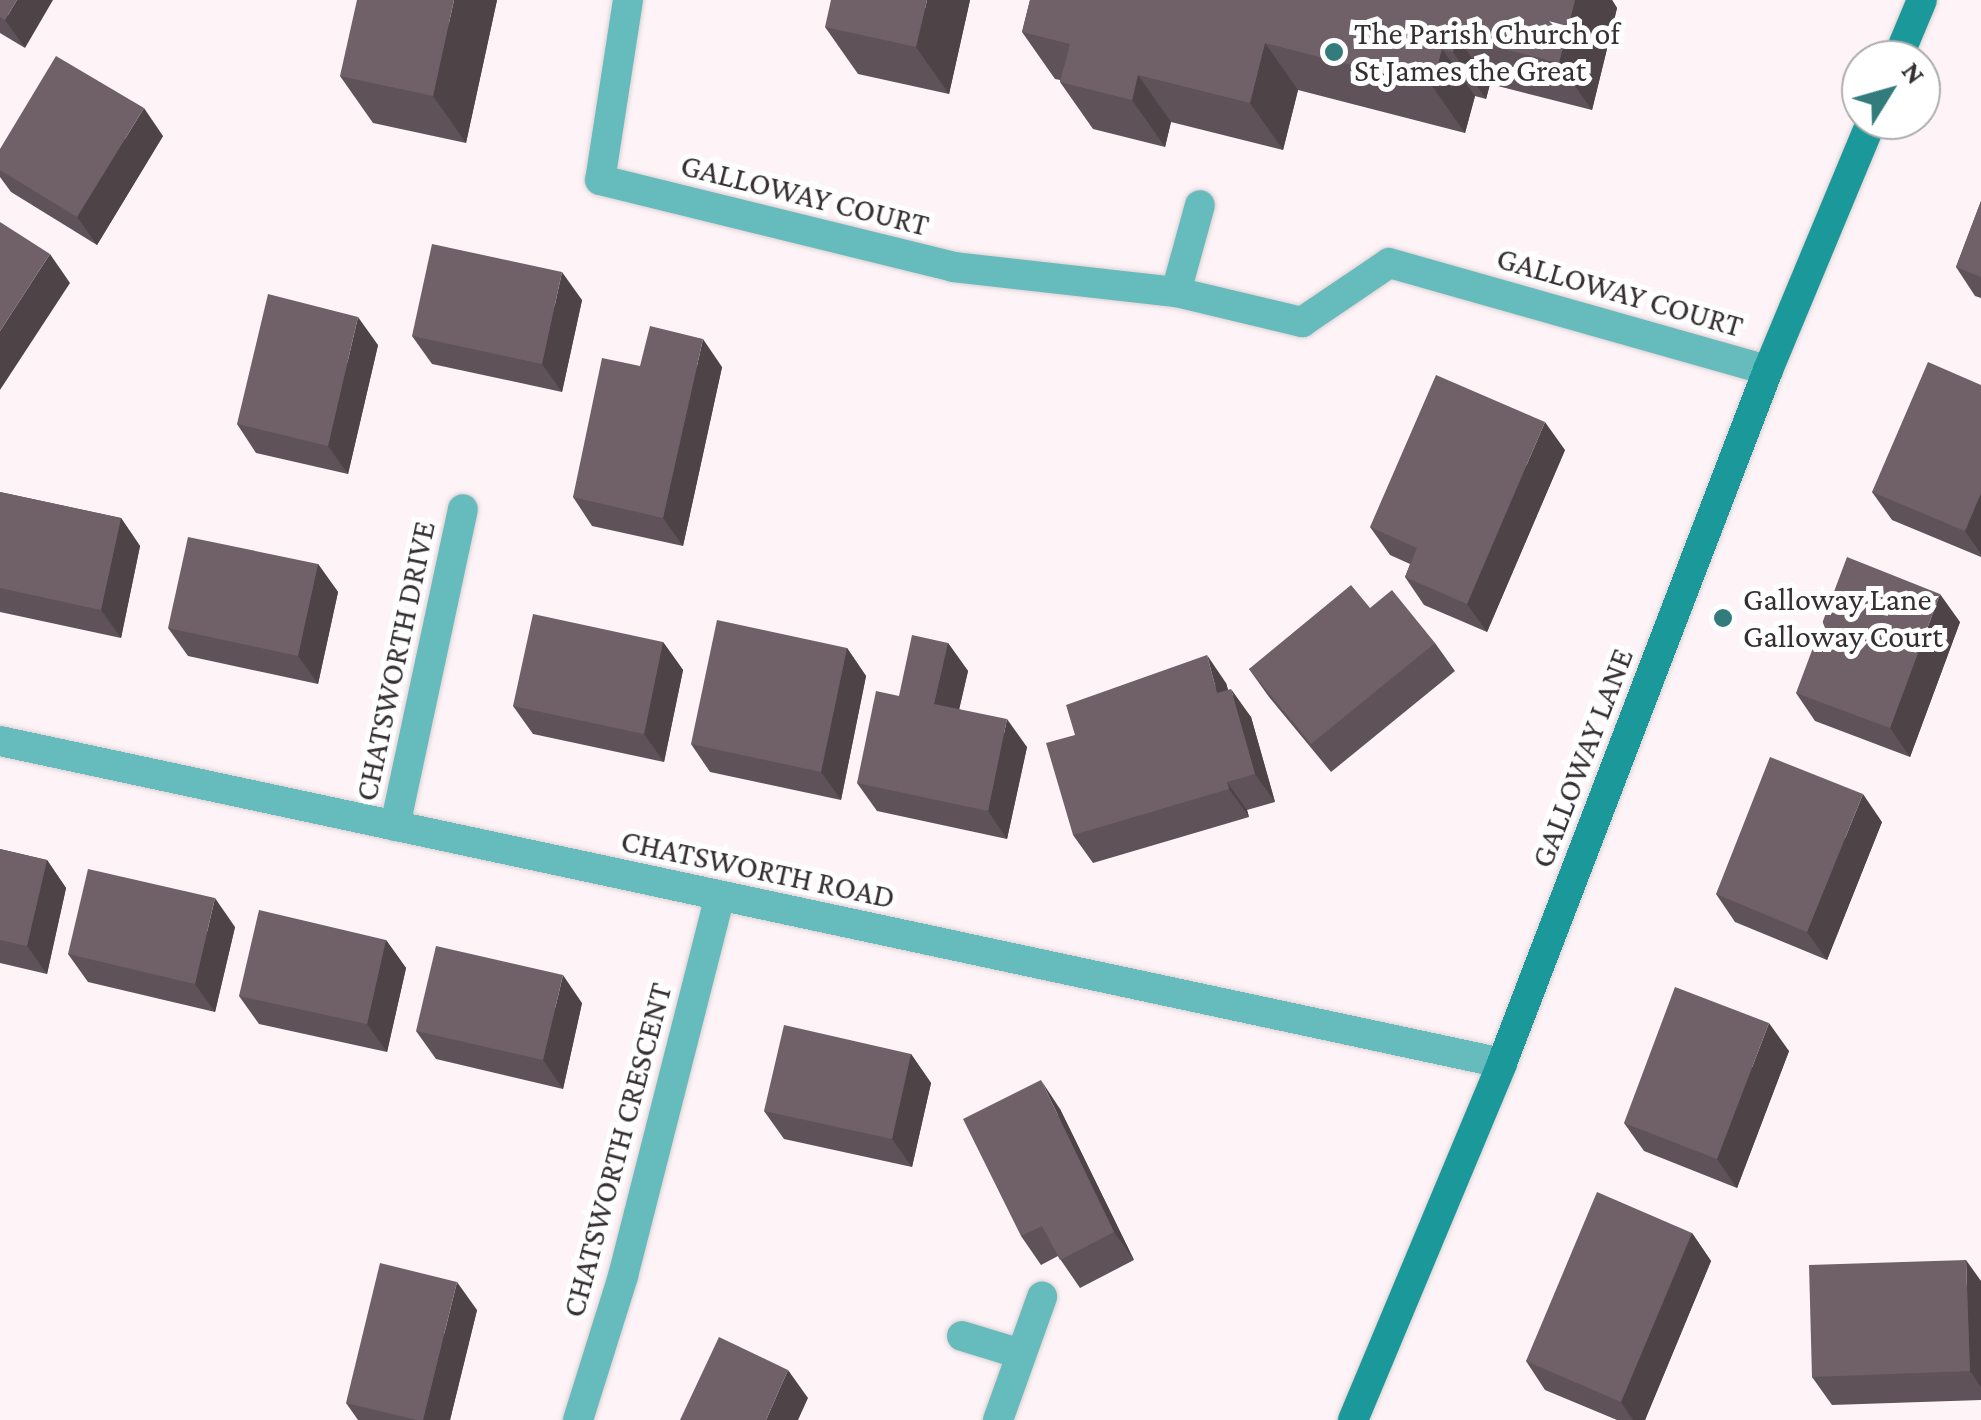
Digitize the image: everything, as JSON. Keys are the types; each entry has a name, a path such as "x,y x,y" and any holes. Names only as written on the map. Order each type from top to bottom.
{"main road":[{"path":"1905,40 1922,0"},
{"name":"GALLOWAY LANE","path":"1353,1420 1502,1063 1768,370 1864,140"}],"street":[{"name":"GALLOWAY COURT","path":"628,0 600,180 953,267 1176,292 1302,322 1389,263 1768,370"},
{"path":"1176,292 1200,205"},
{"name":"CHATSWORTH DRIVE","path":"395,826 463,510"},
{"name":"CHATSWORTH ROAD","path":"0,741 1502,1063"},
{"name":"CHATSWORTH CRESCENT","path":"578,1420 623,1276 720,896"},
{"path":"998,1420 1042,1297"},
{"path":"962,1336 1022,1354"}],"building":[{"path":"0,0 17,0 5,20 0,17"},
{"path":"357,0 454,0 433,96 340,76"},
{"path":"831,0 927,0 916,47 825,27"},
{"path":"1030,0 1575,0 1559,63 1457,37 1453,52 1442,49 1432,86 1265,43 1250,103 1138,75 1132,100 1060,82 1070,44 1022,32"},
{"path":"56,56 144,108 77,217 0,170 0,149"},
{"path":"1981,201 1981,277 1956,267"},
{"path":"0,222 50,254 0,331"},
{"path":"432,244 562,272 542,364 412,336"},
{"path":"268,294 358,317 328,446 237,424"},
{"path":"650,326 703,339 663,518 573,497 602,358 640,366"},
{"path":"1928,362 1981,385 1981,493 1965,531 1872,492"},
{"path":"1436,375 1545,422 1467,604 1405,577 1417,548 1370,527"},
{"path":"0,492 121,518 101,610 0,588"},
{"path":"188,537 318,564 298,656 168,628"},
{"path":"1847,557 1940,594 1890,728 1796,693"},
{"path":"1351,585 1370,608 1392,590 1435,643 1311,744 1249,669"},
{"path":"533,614 663,642 644,734 513,706"},
{"path":"717,620 847,648 821,772 691,744"},
{"path":"912,635 948,643 934,704 1007,719 988,811 857,783 876,691 899,696"},
{"path":"1207,655 1217,693 1231,689 1255,774 1227,782 1229,789 1073,835 1046,743 1075,735 1066,705"},
{"path":"1770,757 1863,794 1807,932 1716,894"},
{"path":"0,849 47,860 27,946 0,940"},
{"path":"88,869 215,898 195,984 68,954"},
{"path":"259,910 386,940 367,1024 239,996"},
{"path":"436,946 563,975 543,1060 416,1031"},
{"path":"1675,987 1769,1023 1717,1159 1624,1123"},
{"path":"784,1025 911,1054 892,1139 764,1111"},
{"path":"1041,1080 1114,1232 1060,1260 1042,1226 1021,1236 963,1119"},
{"path":"1597,1192 1692,1233 1621,1402 1526,1361"},
{"path":"1966,1260 1970,1371 1812,1377 1809,1265"},
{"path":"380,1263 457,1282 423,1420 346,1403"},
{"path":"719,1337 788,1370 766,1420 680,1420"}],"place":[{"name":"The Parish Church of St James the Great","path":"1334,52"},
{"name":"Galloway Lane Galloway Court","path":"1723,618"}]}
